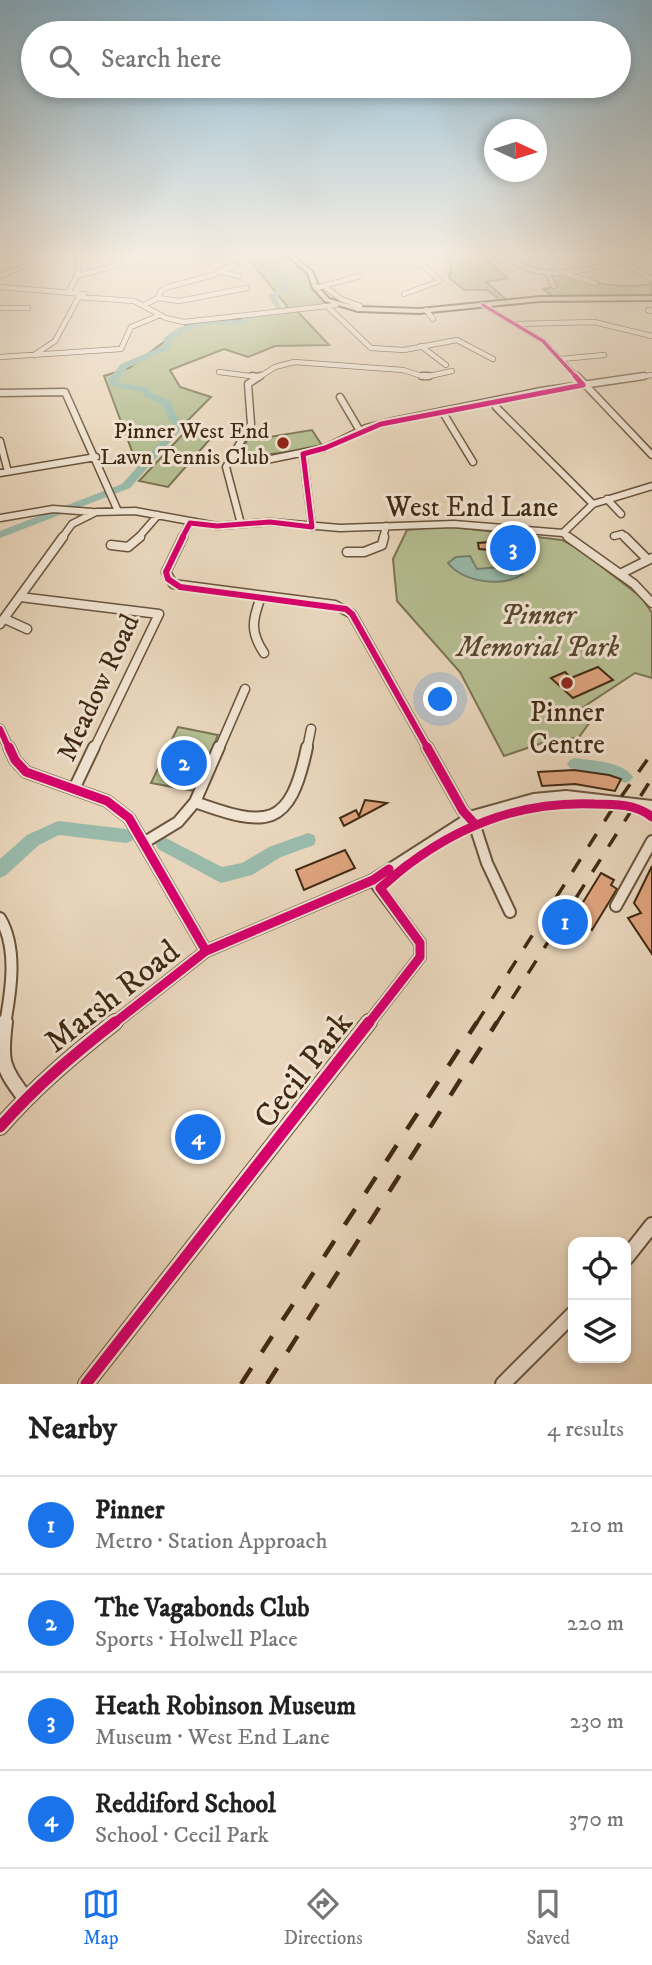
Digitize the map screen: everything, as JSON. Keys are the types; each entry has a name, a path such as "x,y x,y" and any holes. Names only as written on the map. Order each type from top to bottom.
{"street":[{"path":"33,356 55,341 66,320"},
{"path":"0,357 121,349 131,327 149,320"},
{"path":"176,320 184,322 221,320"},
{"path":"341,320 371,348 398,350 457,340 493,359"},
{"path":"508,320 543,341 652,456"},
{"path":"515,324 580,321 620,327 652,336"},
{"path":"421,346 446,365"},
{"path":"561,359 605,355"},
{"path":"241,524 226,467 251,424 247,387 258,377 275,367 294,362 403,370 425,377 452,371"},
{"path":"219,372 258,377"},
{"path":"266,460 325,448 360,431 446,410 482,403 497,404 652,375"},
{"path":"0,393 65,392 117,509"},
{"path":"341,397 360,431"},
{"path":"497,404 593,504"},
{"path":"446,410 473,462"},
{"path":"0,440 4,473 96,457"},
{"path":"303,454 312,527"},
{"name":"West End Lane","path":"3,622 72,524 96,512 117,509 190,523 270,522 312,527 454,524 564,533 593,504 652,486"},
{"path":"607,499 621,514"},
{"path":"0,518 53,509 96,512"},
{"path":"111,545 128,547 147,531 158,516"},
{"path":"190,523 168,567 168,579 180,587 335,605 352,614 463,811 470,818 510,912"},
{"path":"347,552 357,555 382,545 386,526"},
{"path":"564,533 620,574 652,603"},
{"path":"614,536 622,534 650,559 620,574"},
{"name":"Meadow Road","path":"20,597 159,614 74,789"},
{"path":"261,597 250,625 251,635 264,653"},
{"path":"3,622 27,629"},
{"path":"145,842 178,822 195,802 245,689"},
{"path":"195,802 240,818 259,819 280,812 292,801 297,790 311,729"},
{"path":"0,731 15,760 26,772 107,801 129,818 206,951"},
{"name":"Marsh Road","path":"0,1127 25,1098 58,1068 206,951 373,880 470,818 534,799 566,796 652,806"},
{"path":"617,906 652,841"},
{"name":"Cecil Park","path":"86,1384 420,957 420,943 373,880"},
{"path":"0,918 5,923 5,947 11,981 7,1018 0,1041 2,1066 25,1098"},
{"path":"631,1252 652,1225"},
{"path":"503,1384 568,1319"}],"green space":[{"path":"236,320 305,320 329,345 275,346 248,357 224,349 170,370 180,387 211,397 139,470 104,376 129,368 188,324"},
{"name":"Pinner West End Lawn Tennis Club","path":"312,430 323,447 235,459 249,438"},
{"path":"184,433 211,438 168,487 139,481"},
{"name":"Pinner Memorial Park","path":"444,526 562,540 576,547 641,597 652,613 652,678 635,673 582,708 593,718 579,737 542,743 504,756 460,672 397,601 393,559 407,530"},
{"path":"178,727 218,735 195,791 151,783"}],"shaded area":[{"path":"470,556 477,569 514,566 523,574 505,581 483,581 463,575 448,563 456,557"}],"building":[{"path":"517,540 520,552 479,549 478,543"},
{"path":"598,667 613,680 573,698 551,678 565,672 571,678"},
{"path":"574,770 621,779 615,791 575,784 542,786 538,772"},
{"path":"365,800 387,803 344,826 340,818 356,810 359,816"},
{"path":"345,850 355,868 304,890 296,870"},
{"path":"652,866 652,954 628,918 641,913 634,903"},
{"path":"601,873 614,880 611,885 617,889 592,930 590,928 585,935 569,925"}],"waterway":[{"path":"0,535 126,486 176,430 179,423 174,420 166,402 148,395 145,390 113,384 112,380 124,366 167,347 167,340 181,330 202,323 243,322 246,320"},
{"path":"575,764 610,770 625,777"},
{"path":"0,870 33,840 58,828 126,836"},
{"path":"164,844 221,875 246,870 275,852 308,840"}],"railway":[{"path":"476,1024 611,811 652,753"},
{"path":"496,1024 652,778"},
{"path":"241,1384 477,1022"},
{"path":"267,1384 497,1022"}],"cycle path":[{"path":"507,320 543,341 583,385"},
{"path":"474,823 463,811 352,614 346,609 180,587 168,579 166,572 190,523 217,526 270,522 312,527 303,454 325,448 381,424 583,385"},
{"path":"0,729 15,760 26,772 107,801 129,818 206,951"},
{"path":"86,1384 420,957 420,943 380,888 409,864 454,834 500,814 548,804 574,803 635,808 652,817"},
{"path":"0,1127 25,1098 58,1067 206,951 373,880 389,869"}],"place":[{"name":"Pinner West End Lawn Tennis Club","path":"283,443"},
{"name":"Heath Robinson Museum","path":"513,548"},
{"name":"Pinner Centre","path":"567,683"},
{"name":"The Vagabonds Club","path":"184,763"},
{"name":"Pinner","path":"565,922"},
{"name":"Reddiford School","path":"198,1137"}]}
